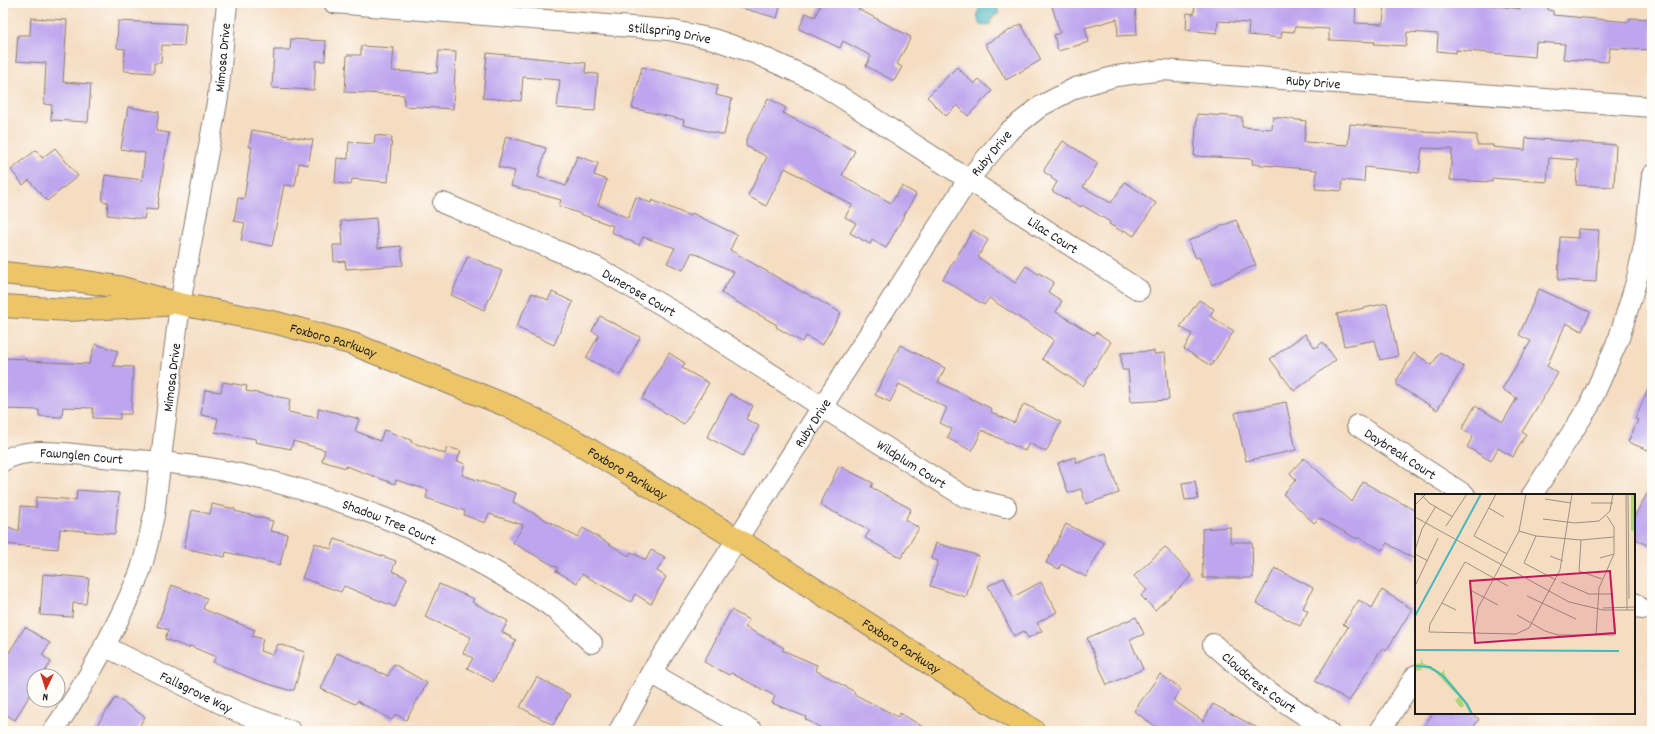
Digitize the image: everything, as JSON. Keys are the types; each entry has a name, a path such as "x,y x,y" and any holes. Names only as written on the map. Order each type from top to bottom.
{"main road":[{"name":"Foxboro Parkway","path":"3,273 81,280 152,295 180,304 277,323 353,344 513,408 577,442 737,540 1034,731"},
{"name":"Foxboro Parkway","path":"3,306 68,310 180,304"}],"street":[{"name":"Mimosa Drive","path":"52,731 81,689 104,646 138,576 147,548 154,515 180,304 218,97 227,3"},
{"name":"Stillspring Drive","path":"334,3 669,30 713,39 754,53 816,81 968,180"},
{"name":"Ruby Drive","path":"619,731 651,673 968,180 1008,132 1041,106 1075,88 1116,76 1163,70 1652,108"},
{"path":"1533,494 1589,406 1619,338 1636,282 1646,241 1652,175"},
{"name":"Lilac Court","path":"968,180 1138,290"},
{"name":"Dunerose Court","path":"443,203 596,267 693,323 822,408"},
{"name":"Wildplum Court","path":"822,408 966,497 1006,507"},
{"name":"Daybreak Court","path":"1356,425 1463,494"},
{"name":"Fawnglen Court","path":"3,461 10,457 30,453 53,453 161,462"},
{"name":"Shadow Tree Court","path":"161,462 229,471 271,481 351,506 395,522 494,570 554,609 592,643"},
{"name":"Cloudcrest Court","path":"1213,644 1262,687 1328,731"},
{"name":"Fallsgrove Way","path":"104,646 236,711 291,731"},
{"path":"651,673 753,731"},
{"path":"1380,731 1415,677"}],"water":[{"path":"984,3 996,3 999,13 992,18 990,25 983,26 979,24 978,10"}],"building":[{"path":"739,3 781,3 777,18 738,7"},
{"path":"821,3 860,3 858,9 911,37 897,64 902,67 894,81 866,66 871,56 843,41 840,48 799,29 806,13 815,17"},
{"path":"1051,3 1135,3 1137,35 1118,36 1117,19 1085,28 1089,42 1058,51 1054,35 1060,33"},
{"path":"1195,3 1356,3 1355,23 1383,24 1385,3 1477,3 1520,9 1520,3 1548,3 1548,10 1553,11 1553,15 1629,22 1630,18 1652,19 1652,50 1610,48 1608,62 1563,59 1565,44 1536,42 1535,57 1456,50 1456,53 1437,51 1438,34 1407,32 1406,46 1374,44 1375,42 1329,40 1329,29 1295,27 1294,32 1282,31 1281,38 1248,35 1249,23 1218,21 1217,33 1186,30 1187,13 1194,14"},
{"path":"31,18 67,20 63,82 91,84 88,122 51,120 52,105 44,104 46,63 16,61 18,35 30,35"},
{"path":"118,21 186,24 184,46 162,45 161,63 154,63 154,73 124,71 125,49 117,48"},
{"path":"1021,24 1041,60 1006,80 985,44"},
{"path":"291,39 326,41 325,61 316,61 314,90 272,88 274,50 290,50"},
{"path":"361,46 394,48 392,71 437,73 439,51 456,52 453,109 404,106 404,95 345,92 347,55 361,55"},
{"path":"487,53 586,63 585,73 598,74 595,111 557,108 560,80 523,77 521,101 483,98"},
{"path":"642,67 718,85 716,95 732,99 724,135 683,125 684,120 632,108"},
{"path":"957,67 974,84 979,79 992,91 968,116 957,105 946,116 927,97"},
{"path":"768,98 786,108 783,113 855,151 842,175 891,203 902,186 916,194 886,248 872,240 870,244 850,233 856,223 845,217 852,205 785,168 766,206 748,196 767,157 746,146 746,140"},
{"path":"128,107 159,112 156,131 169,133 157,210 146,209 144,219 107,215 108,202 102,201 105,175 142,180 145,153 121,149"},
{"path":"1197,114 1242,117 1242,127 1272,129 1273,117 1306,121 1304,142 1348,145 1350,124 1423,132 1477,135 1477,145 1493,145 1493,147 1525,150 1526,138 1616,145 1614,187 1576,185 1578,160 1549,158 1547,182 1492,178 1492,182 1450,180 1452,149 1422,148 1419,173 1365,167 1364,182 1342,180 1342,191 1315,189 1317,170 1252,164 1253,159 1194,156"},
{"path":"252,130 313,140 308,165 299,163 295,186 284,185 272,246 241,240 245,223 234,221 238,198 244,199 252,147 249,147"},
{"path":"375,135 392,137 388,182 352,179 351,185 335,183 337,158 348,159 349,142 374,144"},
{"path":"506,136 546,148 538,177 566,186 577,156 598,163 594,175 607,180 598,205 628,218 636,197 651,203 652,200 690,216 692,213 737,235 730,250 841,313 822,345 806,336 802,342 776,327 777,325 721,293 734,272 692,252 683,270 667,263 675,248 643,237 639,245 611,232 613,226 559,206 561,200 511,186 515,171 498,167"},
{"path":"1063,141 1098,163 1083,187 1111,203 1125,182 1156,203 1134,236 1109,224 1110,222 1082,205 1081,207 1052,191 1057,182 1044,172 1045,168"},
{"path":"55,148 78,176 47,201 29,180 23,185 11,170 36,150 42,158"},
{"path":"376,218 378,248 401,246 403,265 346,269 345,261 334,262 333,245 343,245 341,221"},
{"path":"1236,220 1256,265 1212,285 1199,257 1196,258 1188,241"},
{"path":"1578,229 1599,230 1596,282 1558,280 1560,237 1578,238"},
{"path":"973,230 988,240 978,257 1015,283 1026,266 1054,282 1048,292 1062,301 1056,312 1094,335 1096,332 1111,342 1083,386 1042,359 1054,340 989,298 984,305 943,279"},
{"path":"468,256 502,271 484,310 451,295"},
{"path":"1539,289 1590,312 1582,331 1566,323 1547,366 1558,373 1522,432 1526,434 1513,457 1498,448 1491,461 1467,447 1473,436 1462,429 1475,406 1503,422 1517,398 1502,389 1531,341 1519,335"},
{"path":"552,292 573,302 554,345 516,327 532,293 548,300"},
{"path":"1199,300 1214,309 1210,316 1234,331 1211,366 1184,349 1192,334 1180,327"},
{"path":"1387,303 1398,356 1380,360 1375,340 1344,346 1337,314"},
{"path":"600,316 640,337 620,375 586,358 599,335 592,331"},
{"path":"1305,334 1315,348 1323,342 1336,360 1294,391 1270,359"},
{"path":"95,344 118,351 113,366 133,367 131,414 120,414 120,419 93,418 93,408 63,407 62,417 39,416 39,410 3,409 3,358 27,359 27,361 89,364"},
{"path":"900,345 945,368 938,382 992,409 991,412 1014,423 1024,404 1061,422 1046,452 1029,443 1025,451 982,430 972,451 947,438 952,429 940,423 947,408 899,384 890,402 875,395"},
{"path":"1154,351 1154,354 1165,353 1169,400 1131,402 1128,370 1122,370 1121,353"},
{"path":"1440,352 1464,367 1437,410 1397,385 1397,380 1414,353 1432,365"},
{"path":"669,353 685,363 682,368 709,383 684,424 642,399"},
{"path":"1652,380 1652,441 1648,450 1628,442 1638,420 1635,419"},
{"path":"223,382 247,386 246,391 290,399 288,412 317,418 319,408 359,419 355,431 380,441 384,430 411,440 411,442 445,454 447,447 461,451 457,461 465,464 462,475 516,493 513,502 577,537 583,528 629,556 631,552 646,560 651,550 665,557 657,571 666,577 651,604 635,594 631,602 582,574 577,583 556,571 558,568 513,543 523,525 489,514 485,523 464,515 465,511 426,498 428,490 396,480 395,484 346,466 346,468 322,461 325,450 293,441 291,449 255,442 256,439 215,432 218,418 201,415 205,390 221,392"},
{"path":"730,394 753,406 746,419 759,426 743,456 707,437"},
{"path":"1286,402 1296,450 1246,461 1235,413"},
{"path":"1106,453 1119,493 1086,504 1081,489 1068,493 1058,463 1075,457 1077,463"},
{"path":"1304,458 1352,502 1363,482 1415,510 1415,559 1387,543 1382,550 1358,537 1357,539 1319,518 1314,523 1283,494 1296,480 1290,473"},
{"path":"839,466 873,483 871,487 911,509 905,520 919,528 901,558 865,538 870,530 820,505"},
{"path":"1195,481 1198,499 1185,500 1182,483"},
{"path":"1652,485 1652,548 1635,539 1635,515"},
{"path":"77,490 119,493 115,534 60,529 58,549 3,544 3,525 19,531 21,506 36,507 36,497 76,500"},
{"path":"212,504 235,509 235,511 273,521 270,531 287,534 280,565 226,552 225,557 184,548 192,510 210,514"},
{"path":"1066,524 1104,543 1086,577 1061,564 1059,569 1046,563"},
{"path":"1230,527 1230,542 1252,542 1253,578 1203,578 1202,529"},
{"path":"335,539 396,561 392,571 407,578 395,607 344,586 341,592 302,578 315,543 331,549"},
{"path":"936,543 979,556 966,597 930,586 938,561 931,559"},
{"path":"1165,547 1192,576 1155,610 1141,596 1147,590 1134,576"},
{"path":"1275,568 1313,588 1303,608 1308,611 1300,626 1256,603"},
{"path":"43,574 89,578 86,604 73,603 72,617 40,615"},
{"path":"1004,578 1013,597 1041,582 1057,612 1037,623 1042,631 1028,638 1024,631 1014,636 988,586"},
{"path":"439,584 474,599 472,602 508,621 502,632 516,640 493,682 467,668 473,658 463,653 471,637 425,617"},
{"path":"172,585 207,598 203,609 255,630 252,636 263,639 260,651 273,655 278,644 305,652 294,690 288,690 253,679 213,662 216,657 190,646 189,648 165,639 168,630 157,626"},
{"path":"1382,590 1412,609 1386,651 1382,648 1349,701 1315,681 1348,627 1343,624 1359,600 1372,608"},
{"path":"731,610 749,620 745,627 784,648 782,650 817,665 815,670 855,692 854,694 898,717 900,713 930,731 827,731 805,719 806,717 772,703 775,696 731,673 729,675 704,662"},
{"path":"1136,617 1144,634 1130,640 1143,669 1107,685 1087,638"},
{"path":"25,627 50,643 42,655 51,662 47,668 26,668 26,701 15,720 3,713 3,662"},
{"path":"337,653 388,676 394,664 427,683 406,720 396,714 392,720 357,701 355,704 321,689"},
{"path":"1160,674 1181,689 1173,700 1203,721 1213,704 1263,731 1162,731 1134,711"},
{"path":"537,677 570,695 553,725 520,707"},
{"path":"116,697 145,717 136,731 93,731"},
{"path":"1432,714 1472,714 1479,719 1471,731 1420,731"}]}
